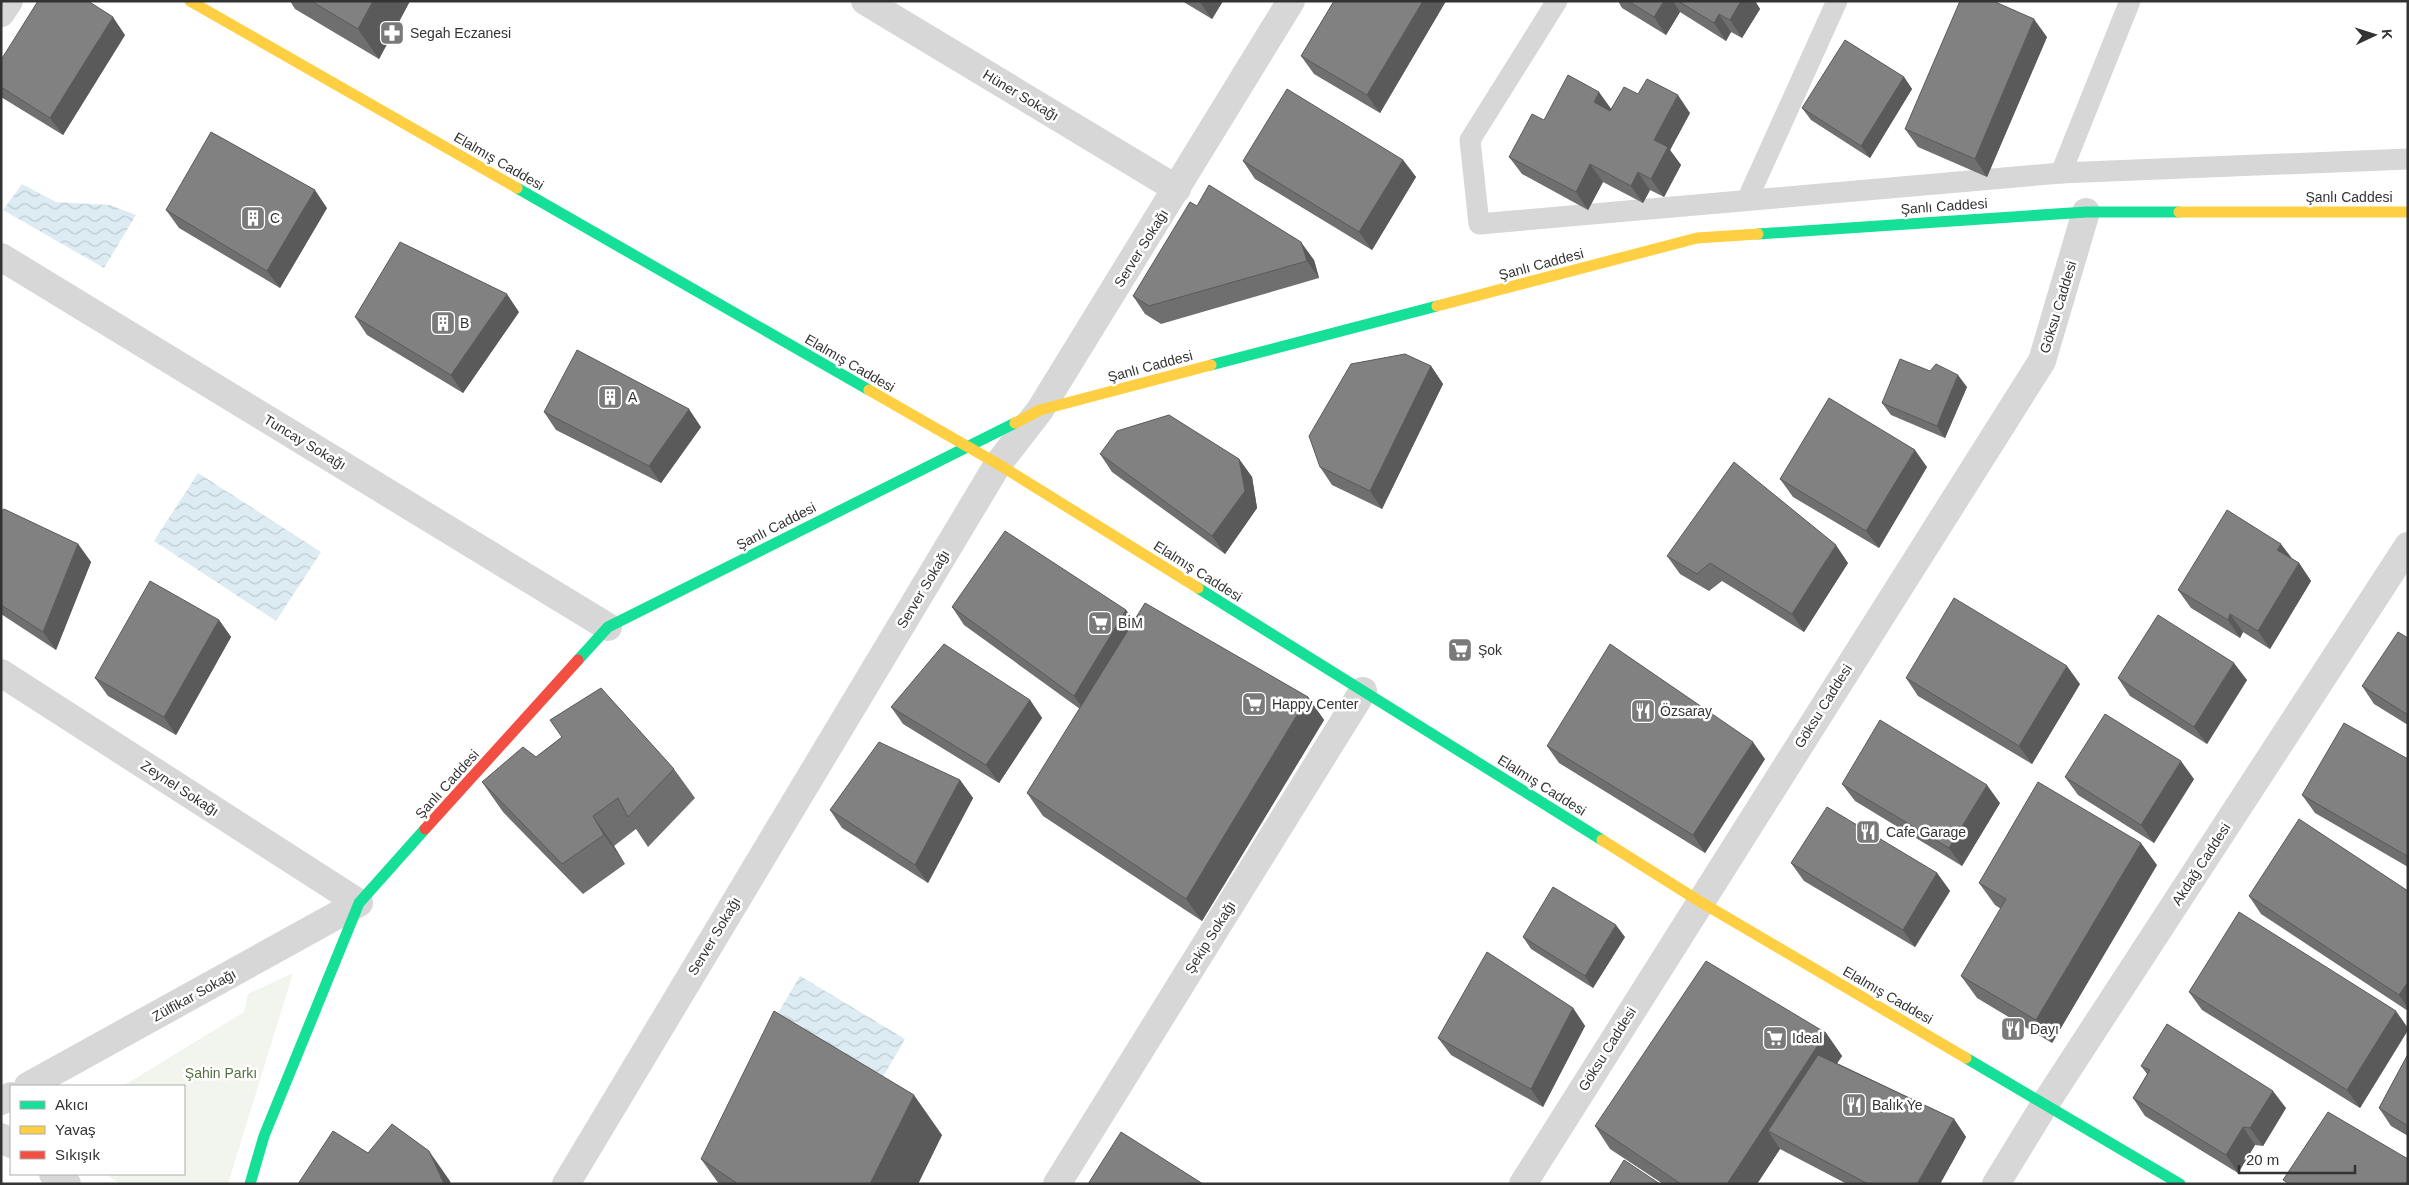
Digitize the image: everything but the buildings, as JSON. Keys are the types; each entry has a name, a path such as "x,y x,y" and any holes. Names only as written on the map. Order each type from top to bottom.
{"street":[{"path":"1,13 9,1"},
{"name":"Elalmış Caddesi","path":"190,1 998,464 1699,901 2180,1184"},
{"name":"Hüner Sokağı","path":"865,1 1177,189"},
{"name":"Server Sokağı","path":"566,1184 998,464 1040,410 1291,1"},
{"name":"Şanlı Caddesi","path":"250,1184 264,1136 359,903 608,628 1040,410 1697,238 2086,212 2408,212"},
{"name":"Göksu Caddesi","path":"1523,1184 1699,901 2042,361 2086,212"},
{"name":"Tuncay Sokağı","path":"1,257 608,628"},
{"name":"Akdağ Caddesi","path":"1996,1184 2045,1104 2408,546"},
{"name":"Zeynel Sokağı","path":"1,673 359,903"},
{"name":"Şekip Sokağı","path":"1057,1184 1363,691"},
{"name":"Zülfikar Sokağı","path":"30,1085 359,903"},
{"path":"54,1175 67,1184"}],"lane":[{"path":"1557,1 1470,140 1479,224 2061,173 2406,154"},
{"path":"1747,200 1837,1"},
{"path":"2061,173 2130,1"}],"green space":[{"name":"Şahin Parkı","path":"293,973 228,1184 121,1184 107,1175 185,1175 185,1085 125,1085 244,1012 248,994"}],"water":[{"path":"22,184 56,202 110,205 136,215 104,268 3,210"},
{"path":"198,473 321,552 276,621 154,541"},
{"path":"800,976 905,1039 880,1082 775,1018"}],"traffic: fast":[{"path":"517,188 869,390"},
{"path":"1758,234 2086,212 2179,212"},
{"path":"1211,365 1437,306"},
{"path":"578,660 608,627 1015,423"},
{"path":"1198,588 1602,840"},
{"path":"250,1184 264,1136 359,903 425,829"},
{"path":"1966,1058 2180,1184"}],"traffic: slow":[{"path":"190,1 517,188"},
{"path":"2179,212 2408,212"},
{"path":"1437,306 1697,238 1758,234"},
{"path":"1015,423 1040,410 1211,365"},
{"path":"869,390 998,464 1198,588"},
{"path":"1602,840 1699,901 1966,1058"}],"traffic: jam":[{"path":"425,829 578,660"}],"place":[{"name":"Segah Eczanesi","path":"392,33"},
{"name":"C","path":"253,218"},
{"name":"B","path":"443,323"},
{"name":"A","path":"610,397"},
{"name":"BİM","path":"1100,623"},
{"name":"Şok","path":"1460,650"},
{"name":"Happy Center","path":"1254,704"},
{"name":"Özsaray","path":"1643,711"},
{"name":"Cafe Garage","path":"1868,832"},
{"name":"Dayı","path":"2013,1029"},
{"name":"Ideal","path":"1775,1038"},
{"name":"Balık Ye","path":"1854,1105"}]}
